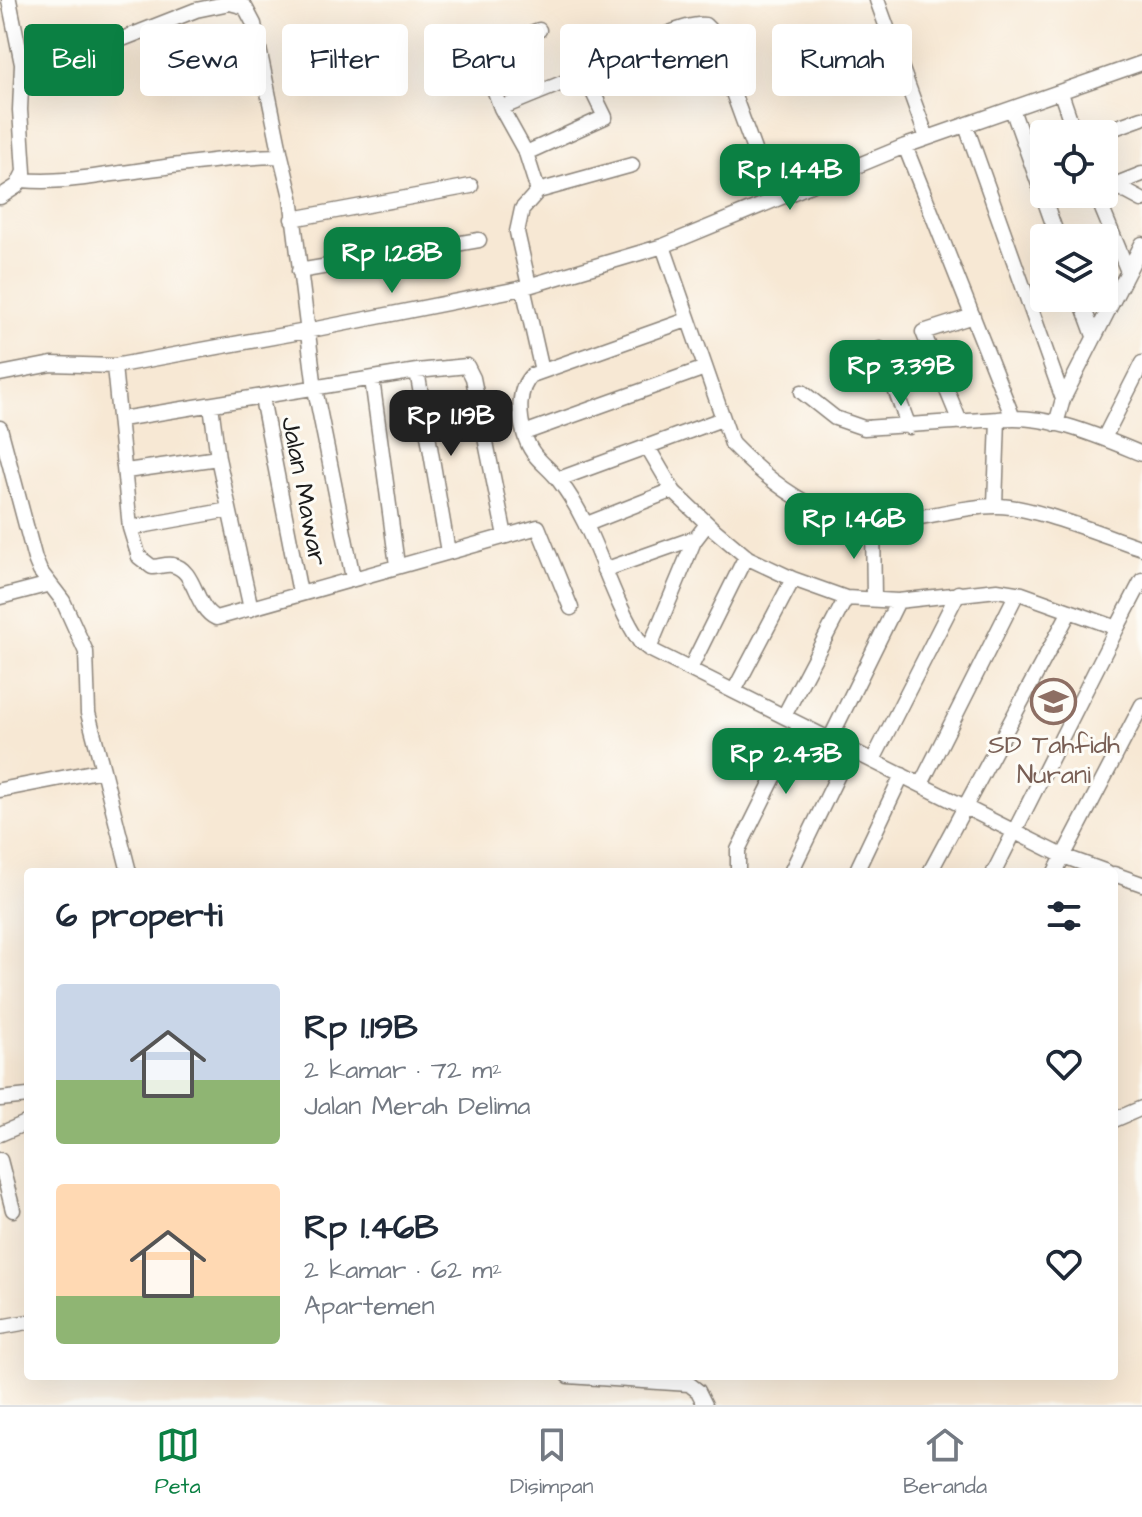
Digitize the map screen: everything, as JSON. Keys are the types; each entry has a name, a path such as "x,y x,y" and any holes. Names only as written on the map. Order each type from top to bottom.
{"street":[{"path":"9,0 23,78 20,110 24,165 22,180"},
{"path":"877,0 927,138"},
{"path":"23,78 196,10 230,3 245,7 254,24 291,197 315,389 353,578"},
{"path":"0,374 52,364 114,366 523,287 663,246 905,146 1142,63"},
{"path":"501,108 584,74 604,118 526,153"},
{"path":"1061,93 1070,120"},
{"path":"497,96 526,153 538,191"},
{"path":"734,96 772,199"},
{"path":"1012,109 1053,224"},
{"path":"1118,127 1142,118"},
{"path":"966,126 1063,399"},
{"path":"905,146 973,316 1005,418 995,505"},
{"path":"0,197 22,180 54,183 80,181 159,168 281,156"},
{"path":"542,371 523,287 517,232 522,209 538,191 632,165"},
{"path":"1118,183 1142,174"},
{"path":"292,219 471,186"},
{"path":"1118,191 1142,200"},
{"path":"1102,208 1127,269"},
{"path":"299,271 479,240"},
{"path":"1056,424 1063,399 1142,244"},
{"path":"663,246 732,444 775,483 823,511 873,523 995,505 1030,511 1142,548"},
{"path":"1085,312 1094,336"},
{"path":"960,422 923,332 973,316"},
{"path":"687,320 542,371 532,375 524,384 521,414 524,433 540,463 559,479 587,524 604,570 633,631 649,649 1063,856 1096,868"},
{"path":"880,349 909,427"},
{"path":"1104,438 1142,363"},
{"path":"114,366 130,528 139,557 152,567 172,565 185,571 206,613 216,618 251,609 529,529 540,529 571,608"},
{"path":"121,419 417,371 467,366 505,536"},
{"path":"524,433 705,368"},
{"path":"417,371 448,552"},
{"path":"372,379 397,565"},
{"path":"802,392 835,418 853,426 909,427 1005,418 1056,424 1104,438 1142,454"},
{"name":"Jalan Mawar","path":"262,398 300,593"},
{"path":"211,405 218,458 251,609"},
{"path":"559,479 722,419"},
{"path":"0,428 35,559 63,601 86,652 88,713 128,868"},
{"path":"647,446 673,490 707,524 746,556 793,579 846,598 898,601 997,590 1017,593 1117,628"},
{"path":"126,471 218,458"},
{"path":"587,524 673,490"},
{"path":"130,528 229,510"},
{"path":"873,523 874,599"},
{"path":"649,649 694,541 707,524"},
{"path":"604,570 692,539 694,541"},
{"path":"690,669 746,556"},
{"path":"734,691 793,579"},
{"path":"996,868 1142,580"},
{"path":"0,597 50,584"},
{"path":"873,760 958,593"},
{"path":"921,784 1017,593"},
{"path":"784,716 846,598"},
{"path":"830,739 898,601"},
{"path":"932,868 1070,611"},
{"path":"1057,868 1142,705"},
{"path":"738,868 738,850 800,725"},
{"path":"793,868 850,750"},
{"path":"0,790 103,770"},
{"path":"858,868 902,775"},
{"path":"1118,875 1142,884"},
{"path":"0,1099 23,1096"},
{"path":"1118,1118 1142,1108"},
{"path":"0,1134 24,1123"},
{"path":"0,1160 13,1210"},
{"path":"0,1327 24,1323"},
{"path":"628,1380 689,1384 698,1391 705,1405"}],"place":[{"name":"SD Tahfidh Nurani","path":"1054,701"}]}
